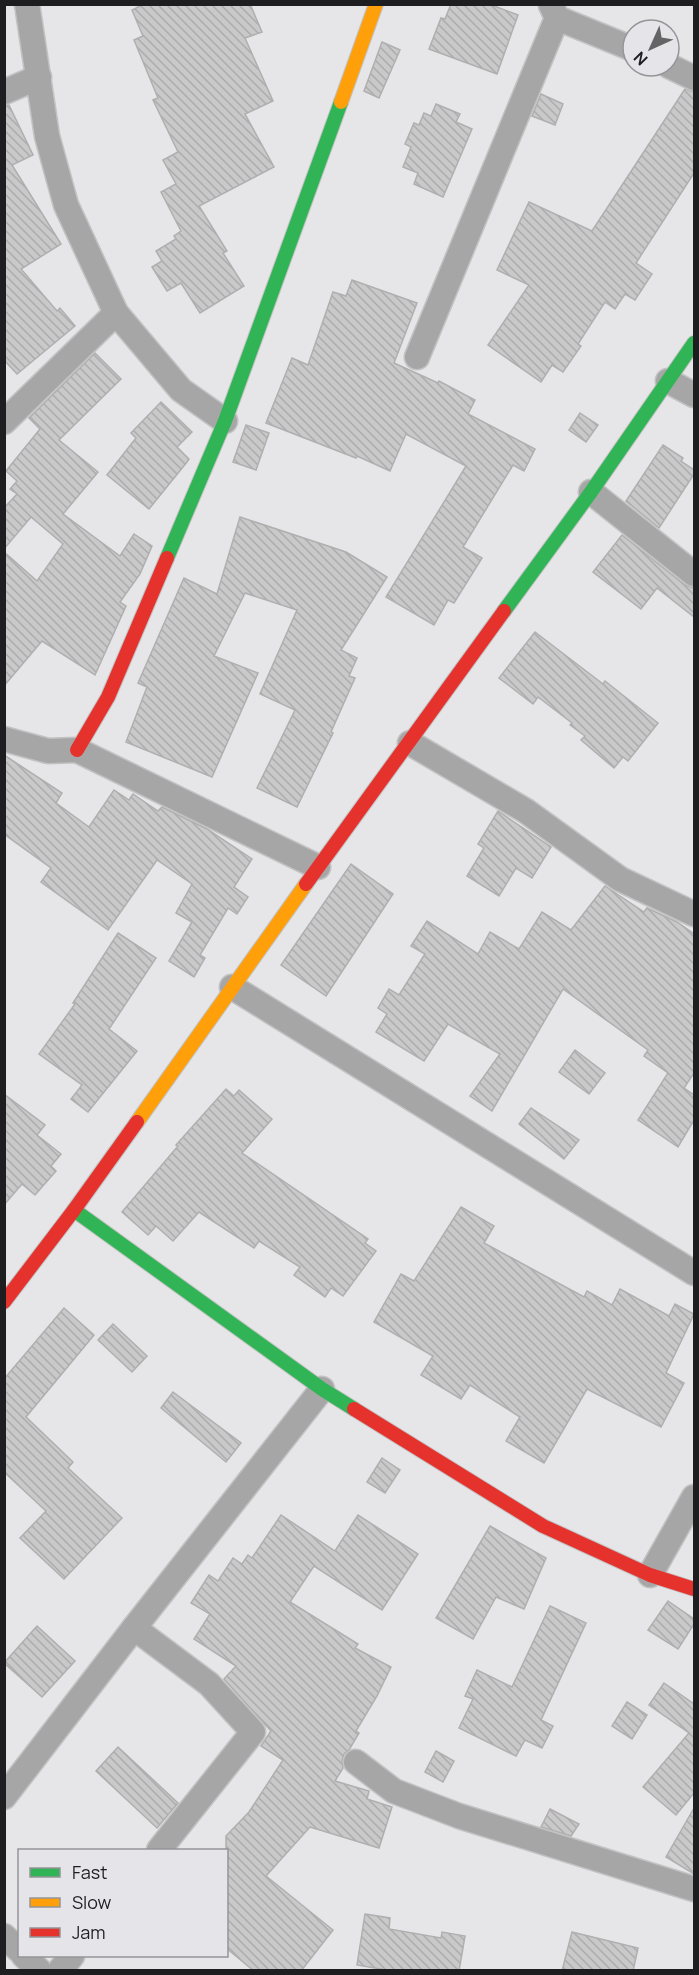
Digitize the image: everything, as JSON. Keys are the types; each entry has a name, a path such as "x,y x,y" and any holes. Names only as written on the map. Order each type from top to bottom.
{"street":[{"path":"27,4 47,136 66,205 116,312 181,390 225,421"},
{"path":"77,750 108,698 225,421 376,4"},
{"path":"417,357 553,11 621,43"},
{"path":"4,92 39,77"},
{"path":"4,422 116,312"},
{"path":"4,1302 74,1210 318,867 591,492 694,343"},
{"path":"668,381 694,395"},
{"path":"591,492 694,574"},
{"path":"4,739 48,751 77,750 318,867"},
{"path":"410,743 526,811 620,879 694,914"},
{"path":"232,987 694,1273"},
{"path":"74,1210 322,1389 543,1526 650,1575 694,1589"},
{"path":"4,1797 322,1389"},
{"path":"650,1575 694,1497"},
{"path":"134,1628 208,1684 253,1732 161,1849"},
{"path":"356,1762 394,1791 459,1816 694,1889"},
{"path":"4,1936 18,1949"},
{"path":"25,1957 39,1971"},
{"path":"60,1971 71,1957"}],"building":[{"path":"144,4 250,4 262,32 245,38 273,101 245,114 274,167 199,206 227,251 223,253 244,286 200,313 181,283 167,291 152,267 162,261 156,251 176,239 174,236 181,231 161,192 176,184 163,160 178,152 153,100 158,98 134,40 143,36 132,10"},
{"path":"451,4 489,4 518,15 497,74 429,49 441,18 445,19"},
{"path":"382,42 400,50 379,98 364,91"},
{"path":"685,89 694,92 694,173 636,263 652,274 635,300 625,294 615,309 605,302 578,344 581,346 563,372 552,365 541,382 488,345 529,285 497,270 529,202 592,231"},
{"path":"541,94 563,104 555,125 532,116"},
{"path":"436,104 460,114 456,122 472,129 443,197 414,184 418,173 403,167 411,147 405,144 414,123 419,125 424,113 431,116"},
{"path":"9,105 33,155 12,165 61,244 21,269 57,311 60,308 75,326 17,374 4,360 4,106"},
{"path":"352,280 417,303 394,363 438,383 439,381 475,400 468,414 535,449 524,471 513,465 463,547 482,558 454,603 448,600 434,625 386,597 466,466 406,434 390,471 357,456 356,458 266,423 292,358 308,365 333,292 346,296"},
{"path":"95,353 121,379 59,440 98,472 63,514 120,556 134,534 152,546 140,574 120,602 126,606 95,675 42,641 4,686 4,552 37,581 63,544 31,517 4,549 4,508 17,494 10,489 17,481 6,471 40,429 29,418"},
{"path":"161,402 192,432 177,447 189,459 149,509 107,475 136,438 131,433"},
{"path":"580,413 598,425 586,442 569,430"},
{"path":"246,425 269,433 256,470 233,462"},
{"path":"663,445 683,458 681,461 694,470 694,474 659,528 626,501"},
{"path":"240,517 346,552 387,577 341,650 357,658 349,676 355,678 331,732 333,733 297,807 257,788 295,710 260,694 297,610 245,593 214,656 258,673 212,777 126,742 147,687 138,683 184,578 217,594"},
{"path":"622,535 685,585 694,588 694,617 657,588 641,609 593,572"},
{"path":"535,632 603,684 605,681 658,723 628,761 623,757 614,768 581,740 585,736 570,725 572,723 538,697 533,704 499,678"},
{"path":"4,755 62,793 56,803 89,827 114,790 129,800 133,794 158,811 162,807 207,829 252,859 234,887 248,897 237,914 228,908 200,955 205,958 194,977 169,961 192,922 176,913 192,884 157,860 108,930 41,882 51,868 4,834"},
{"path":"498,811 551,847 532,878 516,868 499,896 467,876 484,848 478,844"},
{"path":"351,864 393,894 326,996 281,965"},
{"path":"605,886 644,912 647,908 677,922 694,934 694,1073 684,1088 694,1095 694,1120 678,1147 638,1120 668,1073 644,1056 648,1050 563,989 492,1111 470,1096 500,1054 448,1024 424,1061 376,1032 387,1014 378,1008 389,989 399,995 425,954 411,946 427,921 478,954 490,932 519,949 542,912 571,930"},
{"path":"118,933 156,958 109,1029 137,1051 88,1112 71,1099 82,1085 39,1054 75,1004 73,1003"},
{"path":"575,1050 605,1073 589,1094 559,1072"},
{"path":"226,1089 234,1096 239,1090 272,1119 242,1153 368,1239 365,1243 376,1251 343,1296 331,1288 325,1297 294,1275 300,1267 259,1241 254,1248 199,1212 173,1241 156,1226 148,1235 122,1212 178,1146 176,1145"},
{"path":"4,1094 45,1125 37,1135 61,1154 51,1166 56,1171 35,1195 22,1184 4,1205"},
{"path":"531,1108 579,1140 564,1159 519,1124"},
{"path":"461,1207 494,1226 484,1243 584,1297 587,1291 612,1305 620,1289 669,1316 675,1304 694,1314 666,1373 684,1383 661,1427 587,1389 544,1463 506,1441 520,1417 470,1385 461,1399 421,1375 433,1356 374,1322 401,1274 414,1281"},
{"path":"64,1308 94,1335 26,1417 73,1462 68,1468 122,1518 64,1579 20,1538 46,1511 4,1472 4,1379"},
{"path":"113,1324 147,1356 132,1372 98,1340"},
{"path":"173,1392 241,1443 226,1462 161,1408"},
{"path":"382,1458 400,1470 385,1493 367,1482"},
{"path":"281,1515 335,1551 358,1515 418,1554 382,1610 314,1566 290,1602 358,1644 355,1648 391,1667 356,1731 359,1733 344,1754 343,1768 335,1781 369,1791 367,1799 392,1807 379,1848 310,1827 266,1876 333,1930 301,1971 254,1971 228,1950 226,1836 249,1812 283,1760 261,1746 271,1731 224,1679 236,1666 194,1639 210,1614 191,1603 209,1575 218,1581 233,1558 242,1564 248,1555 252,1558"},
{"path":"490,1526 546,1558 524,1609 496,1597 473,1639 436,1618"},
{"path":"668,1601 694,1619 694,1624 678,1649 648,1630"},
{"path":"550,1606 586,1623 541,1720 553,1726 542,1748 525,1740 516,1756 459,1728 473,1699 465,1696 477,1670 512,1687"},
{"path":"37,1626 75,1661 42,1697 4,1663"},
{"path":"664,1683 694,1704 694,1793 676,1815 643,1787 689,1733 649,1705"},
{"path":"627,1702 647,1715 632,1739 612,1726"},
{"path":"118,1747 178,1803 157,1828 96,1771"},
{"path":"436,1751 454,1761 443,1782 425,1772"},
{"path":"694,1808 694,1874 666,1857"},
{"path":"550,1809 579,1824 571,1836 541,1827"},
{"path":"365,1914 390,1918 389,1929 441,1938 442,1932 465,1936 459,1971 392,1971 357,1965"},
{"path":"572,1932 638,1948 633,1971 562,1971"}],"traffic: fast":[{"path":"167,558 225,421 341,102"},
{"path":"504,611 591,492 694,343"},
{"path":"74,1210 322,1389 354,1409"}],"traffic: slow":[{"path":"341,102 376,4"},
{"path":"137,1122 306,884"}],"traffic: jam":[{"path":"77,750 108,697 167,558"},
{"path":"306,884 504,611"},
{"path":"4,1302 137,1122"},
{"path":"354,1409 543,1526 650,1575 694,1589"}]}
